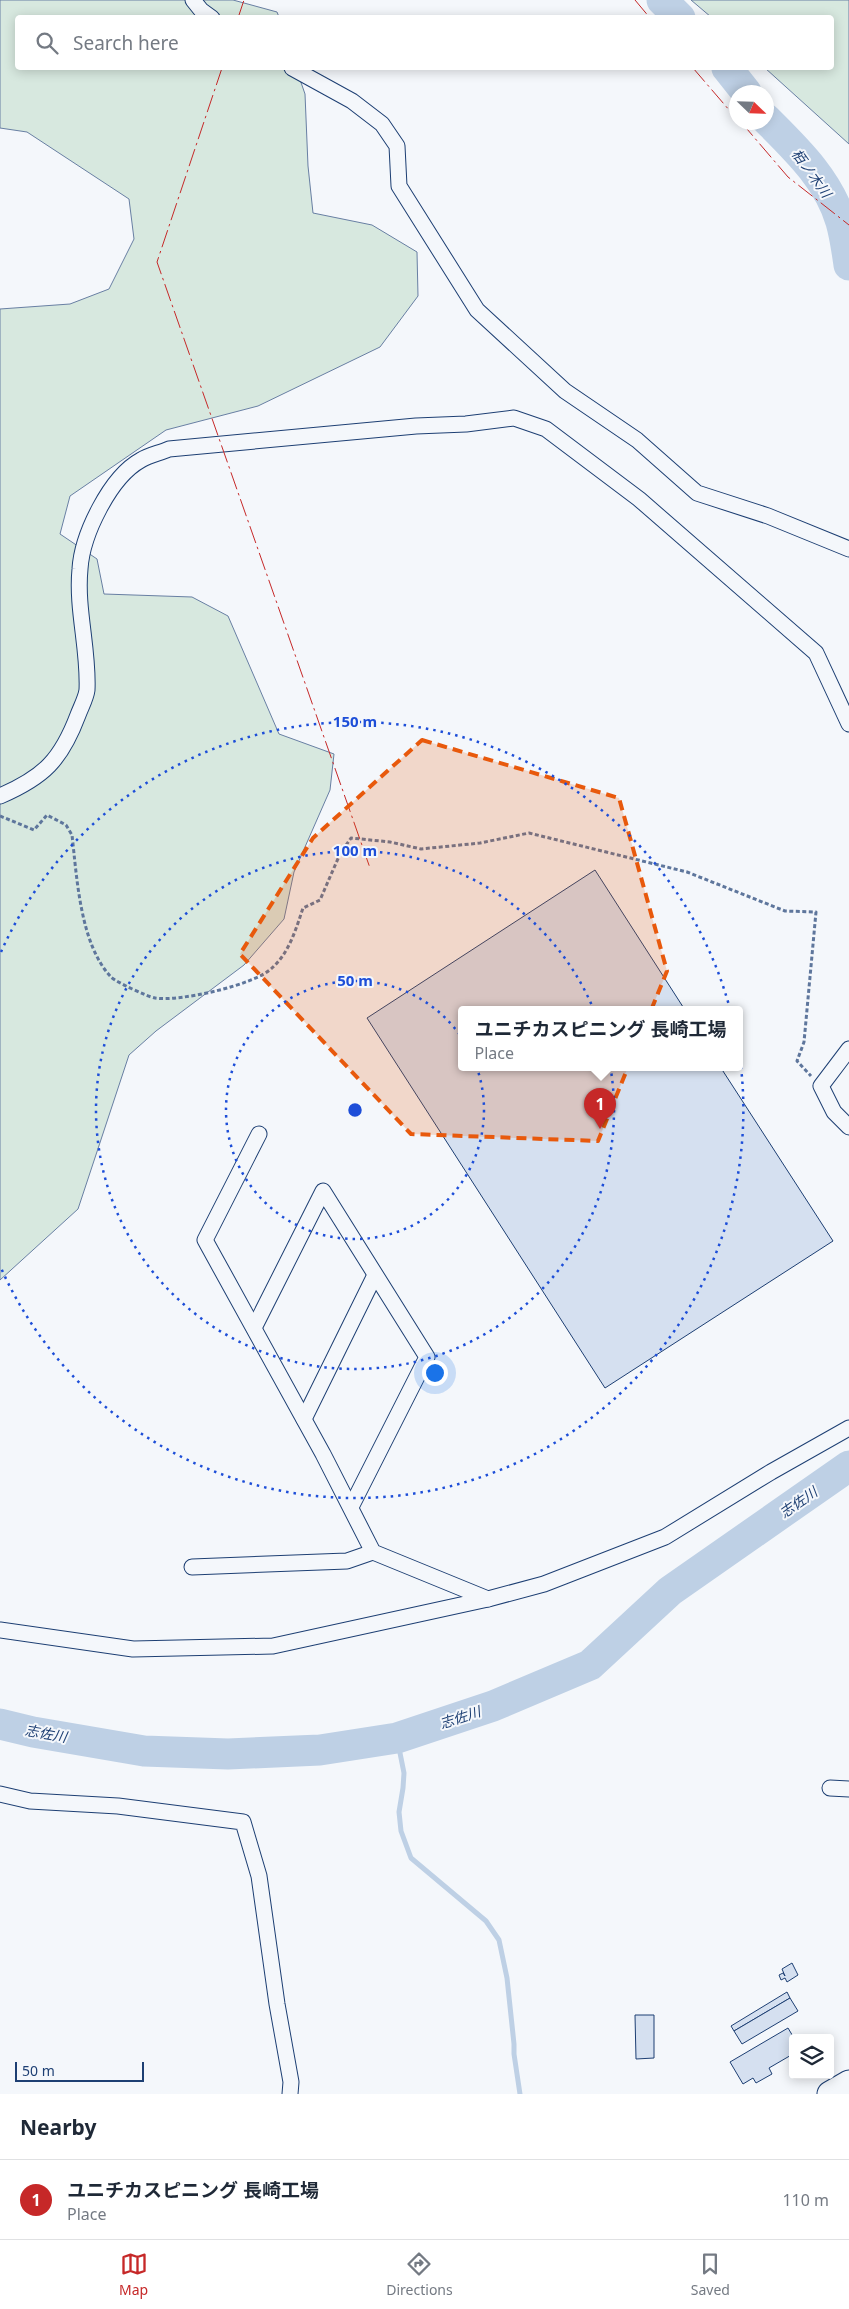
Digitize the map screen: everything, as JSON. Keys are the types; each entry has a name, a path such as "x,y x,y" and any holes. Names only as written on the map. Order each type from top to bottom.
{"main road":[{"path":"830,2094 849,2083"}],"street":[{"path":"193,0 208,15"},
{"path":"296,70 352,101 382,124 398,146 399,186 477,310 565,391 637,440 697,493 768,516 849,549"},
{"path":"0,796 16,789 53,763 72,732 87,692 80,569 84,547 104,499 115,481 140,460 169,449 416,426 466,424 514,418 546,429 639,499 816,653 849,724"},
{"path":"849,1049 821,1086 834,1112 849,1127"},
{"path":"258,1134 206,1240 304,1419 373,1552"},
{"path":"254,1328 323,1192 427,1357 351,1507"},
{"path":"304,1419 376,1275"},
{"path":"0,1630 133,1649 273,1646 488,1598 544,1584 665,1537 771,1472 849,1428"},
{"path":"192,1567 347,1561 373,1552 488,1598"},
{"path":"830,1788 849,1789"},
{"path":"0,1794 30,1801 118,1806 243,1822 259,1876 277,2004 291,2082 290,2094"}],"path":[{"path":"0,816 34,830 47,814 66,825 72,836 82,917 97,955 112,978 154,998 209,993 242,983 272,969 292,940 303,908 320,900 340,854 351,838 390,842 421,849 480,843 529,833 687,872 785,911 816,912 804,1042 797,1061 821,1086"}],"highlighted area":[{"path":"422,740 619,798 667,971 598,1141 411,1134 240,954 313,838"}],"shaded area":[{"path":"0,0 233,0 277,12 278,15 15,15 15,70 297,70 305,94 308,166 313,213 372,225 417,252 418,296 380,347 258,406 166,430 70,496 60,534 97,559 104,594 192,597 228,616 279,734 334,754 330,790 294,872 284,919 244,965 156,1031 129,1055 78,1209 0,1280 0,309 70,304 109,289 134,239 129,199 27,132 0,128"},
{"path":"691,0 849,0 849,144 767,70 834,70 834,15 709,15"}],"building":[{"path":"595,870 682,1006 458,1006 458,1071 723,1071 833,1241 605,1388 367,1018"},
{"path":"792,1963 798,1975 787,1982 785,1978 781,1980 779,1975 783,1973 785,1976 782,1969"},
{"path":"787,1992 790,1998 734,2031 731,2026"},
{"path":"790,1998 798,2011 742,2044 734,2031"},
{"path":"635,2015 654,2015 654,2058 636,2059"},
{"path":"788,2028 792,2034 789,2034 789,2056 769,2068 772,2074 756,2083 753,2078 743,2084 730,2062"}],"waterway":[{"name":"栢ノ木川","path":"662,0 677,15"},
{"name":"栢ノ木川","path":"729,70 740,85"},
{"name":"栢ノ木川","path":"774,127 810,166 828,192 841,222 849,265"},
{"name":"志佐川","path":"0,1724 33,1732 144,1751 228,1754 320,1750 397,1738 493,1706 590,1665 670,1591 849,1466"},
{"path":"397,1738 404,1773 399,1812 401,1831 411,1858 486,1921 499,1940 507,1978 514,2054 520,2094"}],"power":[{"path":"239,15 244,0"},
{"path":"635,0 648,15"},
{"path":"221,70 157,262 370,868"},
{"path":"695,70 729,110"},
{"path":"748,130 788,177 849,225"}],"place":[{"name":"ユニチカスピニング 長崎工場","path":"600,1129"}]}
